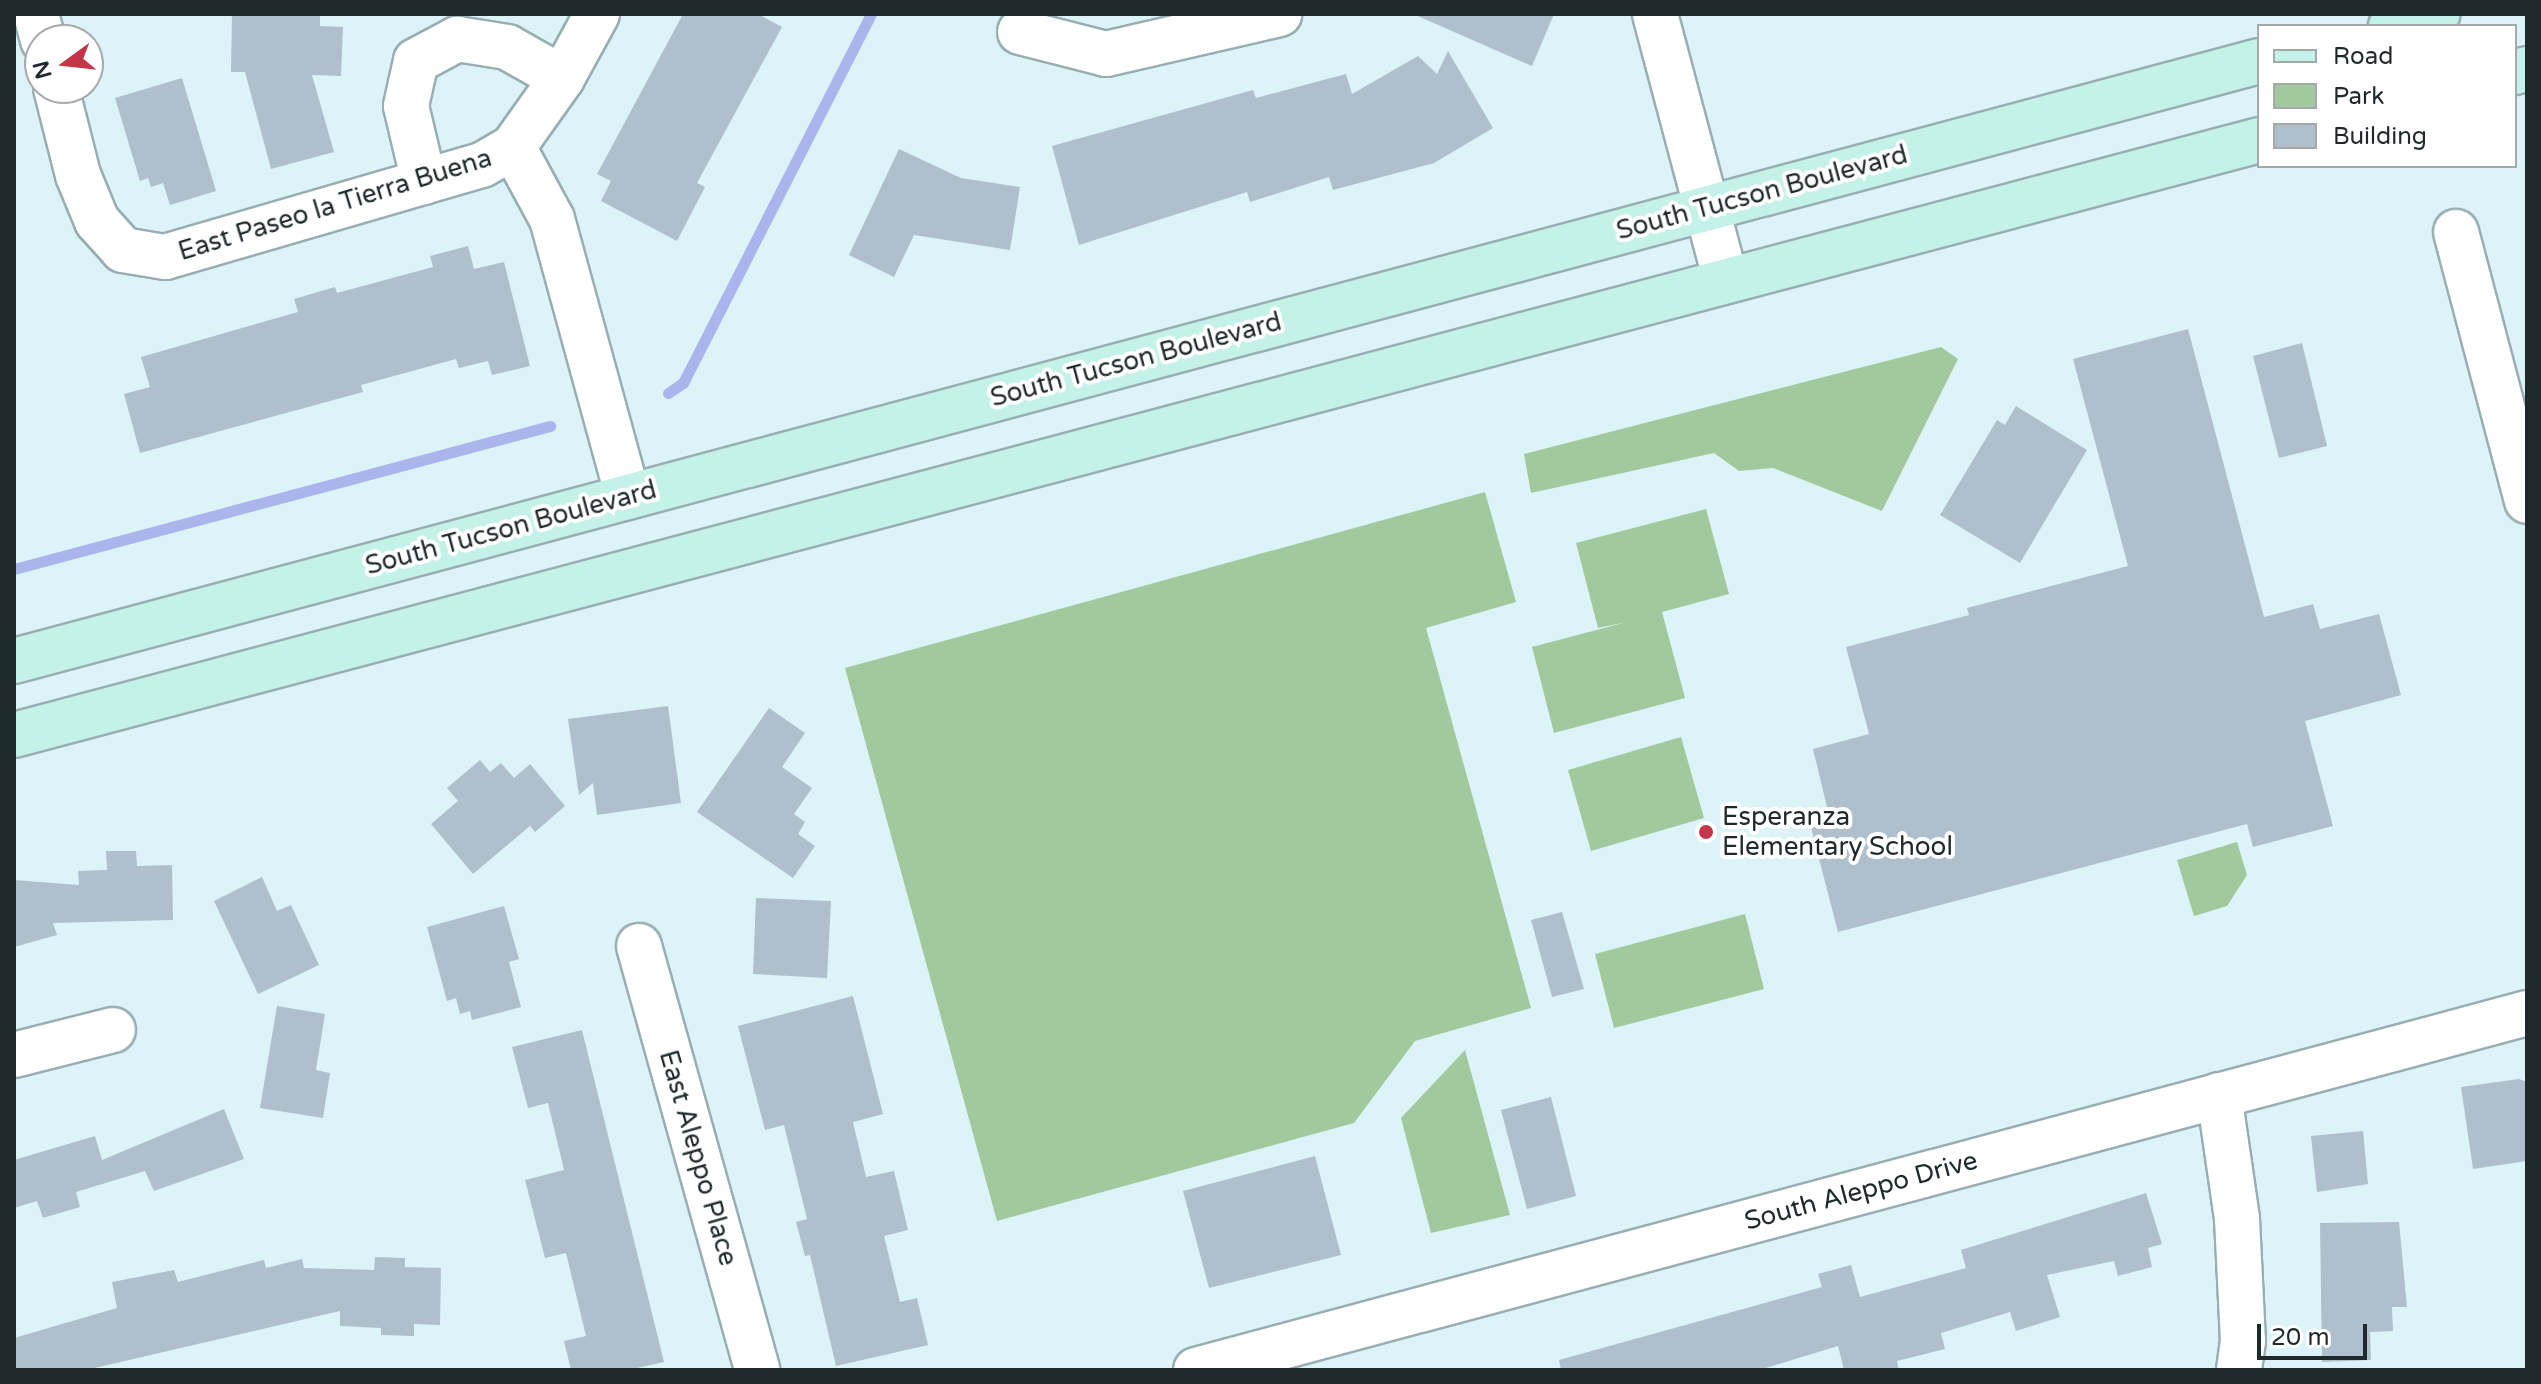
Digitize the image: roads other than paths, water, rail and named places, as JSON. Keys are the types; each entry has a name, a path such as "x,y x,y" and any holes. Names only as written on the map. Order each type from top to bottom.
{"main road":[{"path":"2399,24 2437,14"},
{"name":"South Tucson Boulevard","path":"14,661 2257,62"},
{"path":"14,735 2257,141"}],"street":[{"name":"East Paseo la Tierra Buena","path":"60,104 89,206 116,256 165,257 192,253 482,165 513,147 562,78 597,14"},
{"path":"1020,32 1106,54 1279,14"},
{"path":"1655,14 1726,280"},
{"path":"424,182 406,106 416,61 457,39 507,47 562,78"},
{"name":"East Paseo la Tierra Buena","path":"513,147 552,219 628,497"},
{"path":"2456,232 2520,448 2527,501"},
{"name":"East Aleppo Place","path":"639,946 757,1370"},
{"name":"South Aleppo Drive","path":"1196,1370 2527,1013"},
{"path":"14,1055 113,1030"},
{"path":"2219,1095 2237,1219 2243,1341 2239,1370"}],"waterway":[{"path":"668,393 683,383 871,14"},
{"path":"14,569 550,426"}],"place":[{"name":"Esperanza Elementary School","path":"1706,832"}]}
